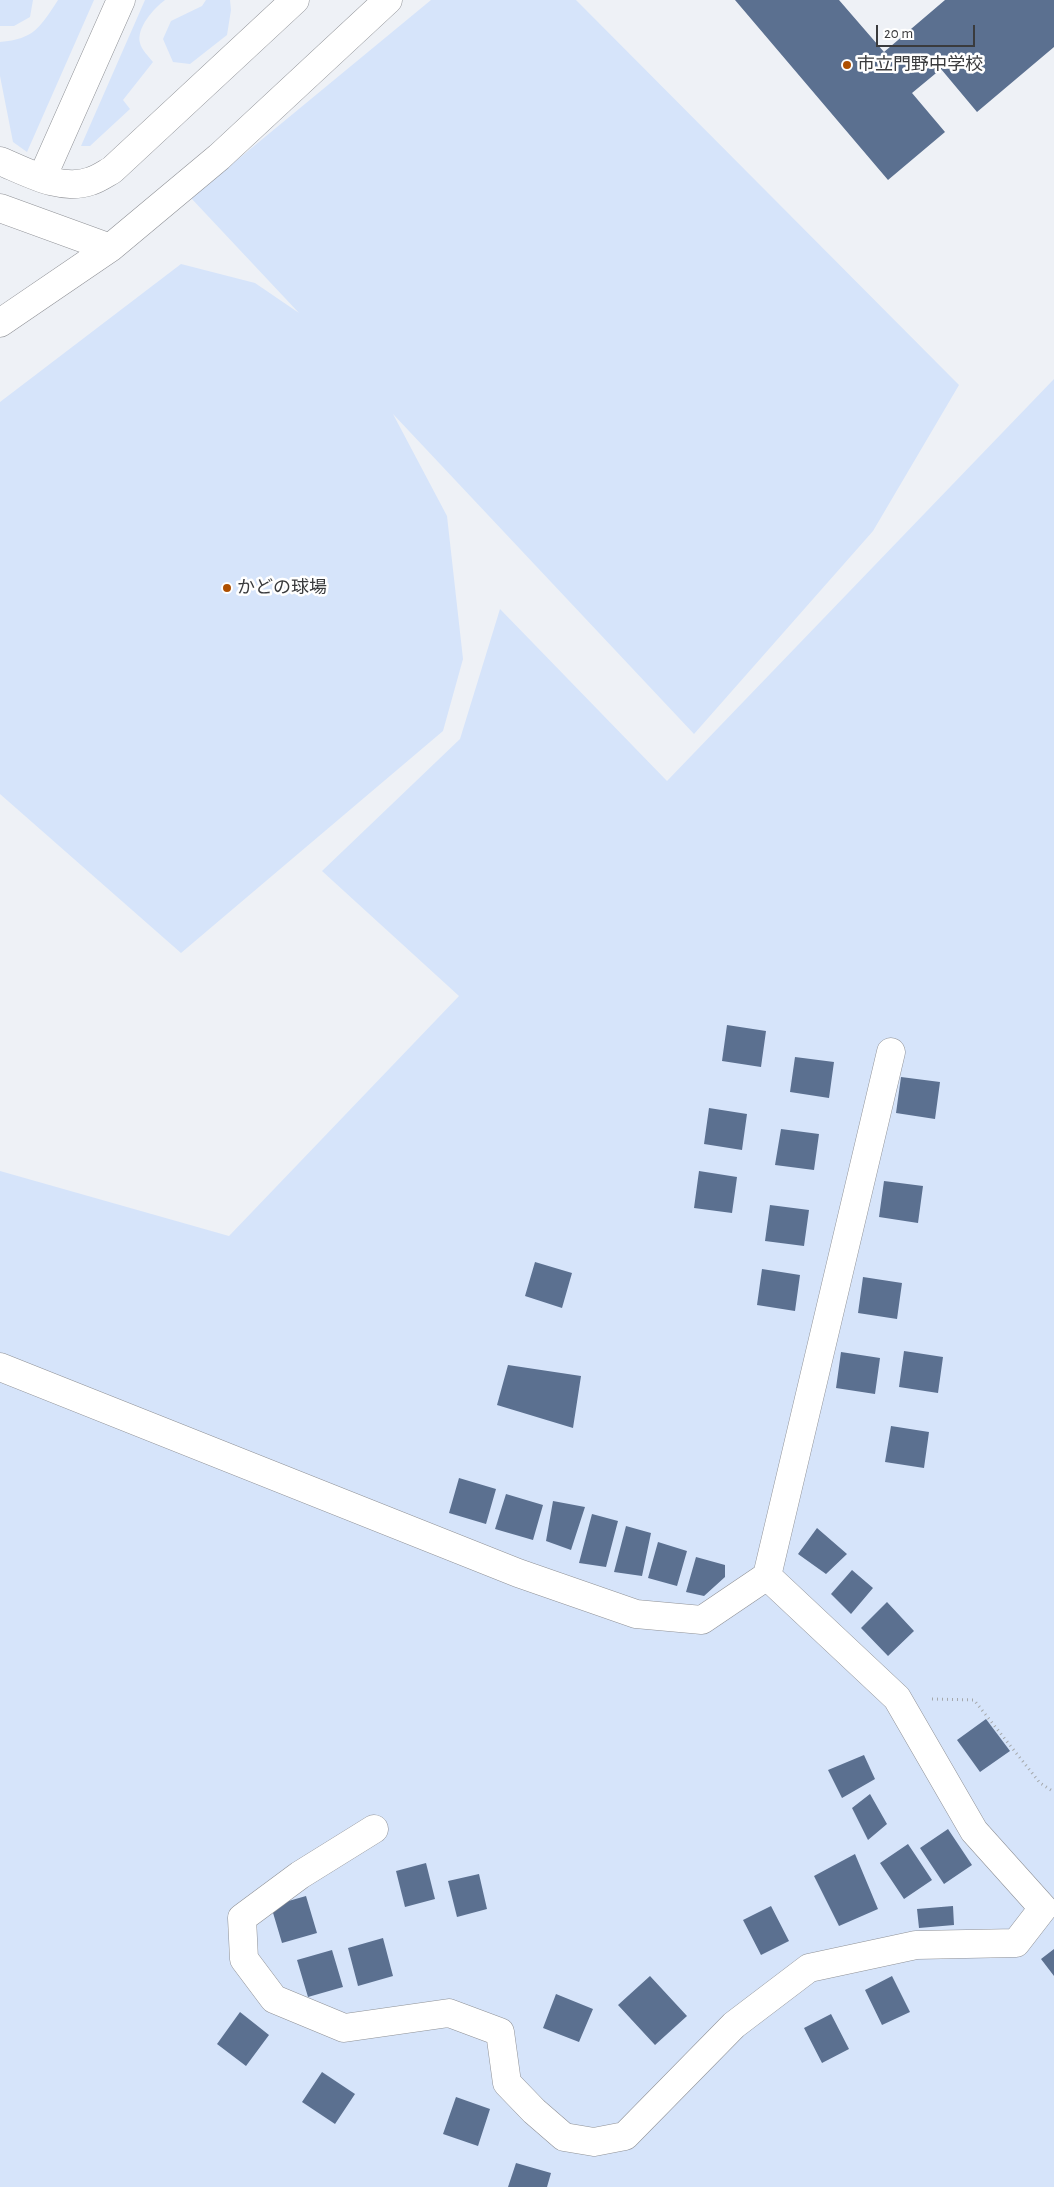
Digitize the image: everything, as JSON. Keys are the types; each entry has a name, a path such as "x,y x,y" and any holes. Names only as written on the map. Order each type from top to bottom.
{"street":[{"path":"42,178 121,0"},
{"path":"0,161 42,178 73,185 91,181 112,170 295,0"},
{"path":"0,323 110,248 219,157 388,0"},
{"path":"0,208 110,248"},
{"path":"0,1367 518,1573 636,1614 702,1620 767,1576 891,1052"},
{"path":"374,1830 300,1875 242,1918 244,1959 274,1999 344,2028 449,2013 500,2032 507,2083 534,2112 564,2137 594,2142 625,2136 734,2025 809,1968 916,1945 1016,1942 1043,1908 974,1831 897,1698 767,1576"}],"path":[{"path":"897,1698 974,1700 1040,1783 1054,1792"}],"shaded area":[{"path":"0,0 33,0 30,17 14,26 0,26"},
{"path":"58,0 94,0 27,152 13,142 0,76 0,42 29,35 46,18"},
{"path":"145,0 165,0 147,19 139,37 142,48 153,62 123,100 130,109 90,146 81,146"},
{"path":"206,0 230,0 231,10 227,35 190,64 173,62 163,39 171,21 202,6"},
{"path":"431,0 576,0 959,385 873,531 694,734 393,414 447,516 463,659 443,731 181,953 0,794 0,402 181,264 255,283 299,313 191,198"},
{"path":"1054,379 1054,2187 0,2187 0,1171 229,1236 459,996 322,871 460,739 500,609 667,781"}],"building":[{"path":"735,0 839,0 884,52 945,0 1054,0 1054,47 977,112 941,69 912,93 945,132 888,180"},
{"path":"727,1025 766,1031 761,1067 722,1061"},
{"path":"795,1057 834,1062 829,1098 790,1092"},
{"path":"901,1077 940,1082 935,1119 896,1113"},
{"path":"709,1108 747,1114 742,1150 704,1144"},
{"path":"781,1129 819,1134 814,1170 775,1165"},
{"path":"699,1171 737,1177 732,1213 694,1208"},
{"path":"884,1181 923,1186 918,1223 879,1217"},
{"path":"770,1205 809,1210 804,1246 765,1241"},
{"path":"535,1262 572,1273 562,1308 525,1296"},
{"path":"762,1269 800,1275 795,1311 757,1305"},
{"path":"863,1277 902,1283 897,1319 858,1313"},
{"path":"904,1351 943,1357 938,1393 899,1387"},
{"path":"841,1352 880,1358 875,1394 836,1388"},
{"path":"508,1365 581,1376 573,1428 497,1405"},
{"path":"891,1426 929,1432 924,1468 885,1462"},
{"path":"459,1478 496,1489 486,1524 449,1513"},
{"path":"506,1494 543,1505 533,1540 495,1529"},
{"path":"553,1501 585,1507 571,1550 546,1541"},
{"path":"592,1514 618,1521 606,1567 579,1563"},
{"path":"626,1526 651,1533 642,1576 614,1572"},
{"path":"817,1528 847,1554 826,1574 798,1554"},
{"path":"658,1542 687,1551 677,1586 648,1578"},
{"path":"696,1557 725,1565 725,1577 704,1596 686,1592"},
{"path":"852,1570 873,1588 851,1614 831,1594"},
{"path":"887,1602 914,1631 888,1656 861,1628"},
{"path":"986,1719 1010,1751 980,1772 957,1740"},
{"path":"864,1755 875,1779 842,1798 828,1770"},
{"path":"870,1794 887,1824 868,1840 852,1808"},
{"path":"948,1829 972,1865 944,1884 920,1848"},
{"path":"908,1844 932,1880 904,1899 880,1863"},
{"path":"855,1854 878,1909 839,1926 814,1876"},
{"path":"426,1863 435,1899 405,1907 396,1871"},
{"path":"479,1874 487,1909 457,1917 448,1881"},
{"path":"306,1896 317,1933 282,1943 271,1906"},
{"path":"771,1906 789,1941 761,1955 743,1920"},
{"path":"953,1906 954,1925 919,1928 917,1909"},
{"path":"383,1938 393,1976 358,1986 348,1948"},
{"path":"1054,1949 1054,1976 1041,1959"},
{"path":"332,1950 343,1987 308,1997 297,1960"},
{"path":"650,1976 687,2016 655,2045 618,2005"},
{"path":"892,1976 910,2012 882,2025 865,1990"},
{"path":"556,1994 593,2009 579,2042 543,2028"},
{"path":"240,2012 269,2035 246,2066 217,2044"},
{"path":"831,2014 849,2049 822,2063 804,2028"},
{"path":"322,2072 355,2094 335,2124 302,2102"},
{"path":"456,2097 490,2109 478,2146 443,2134"},
{"path":"516,2163 551,2173 547,2187 508,2187"}],"place":[{"name":"市立門野中学校","path":"847,65"},
{"name":"かどの球場","path":"227,588"}]}
